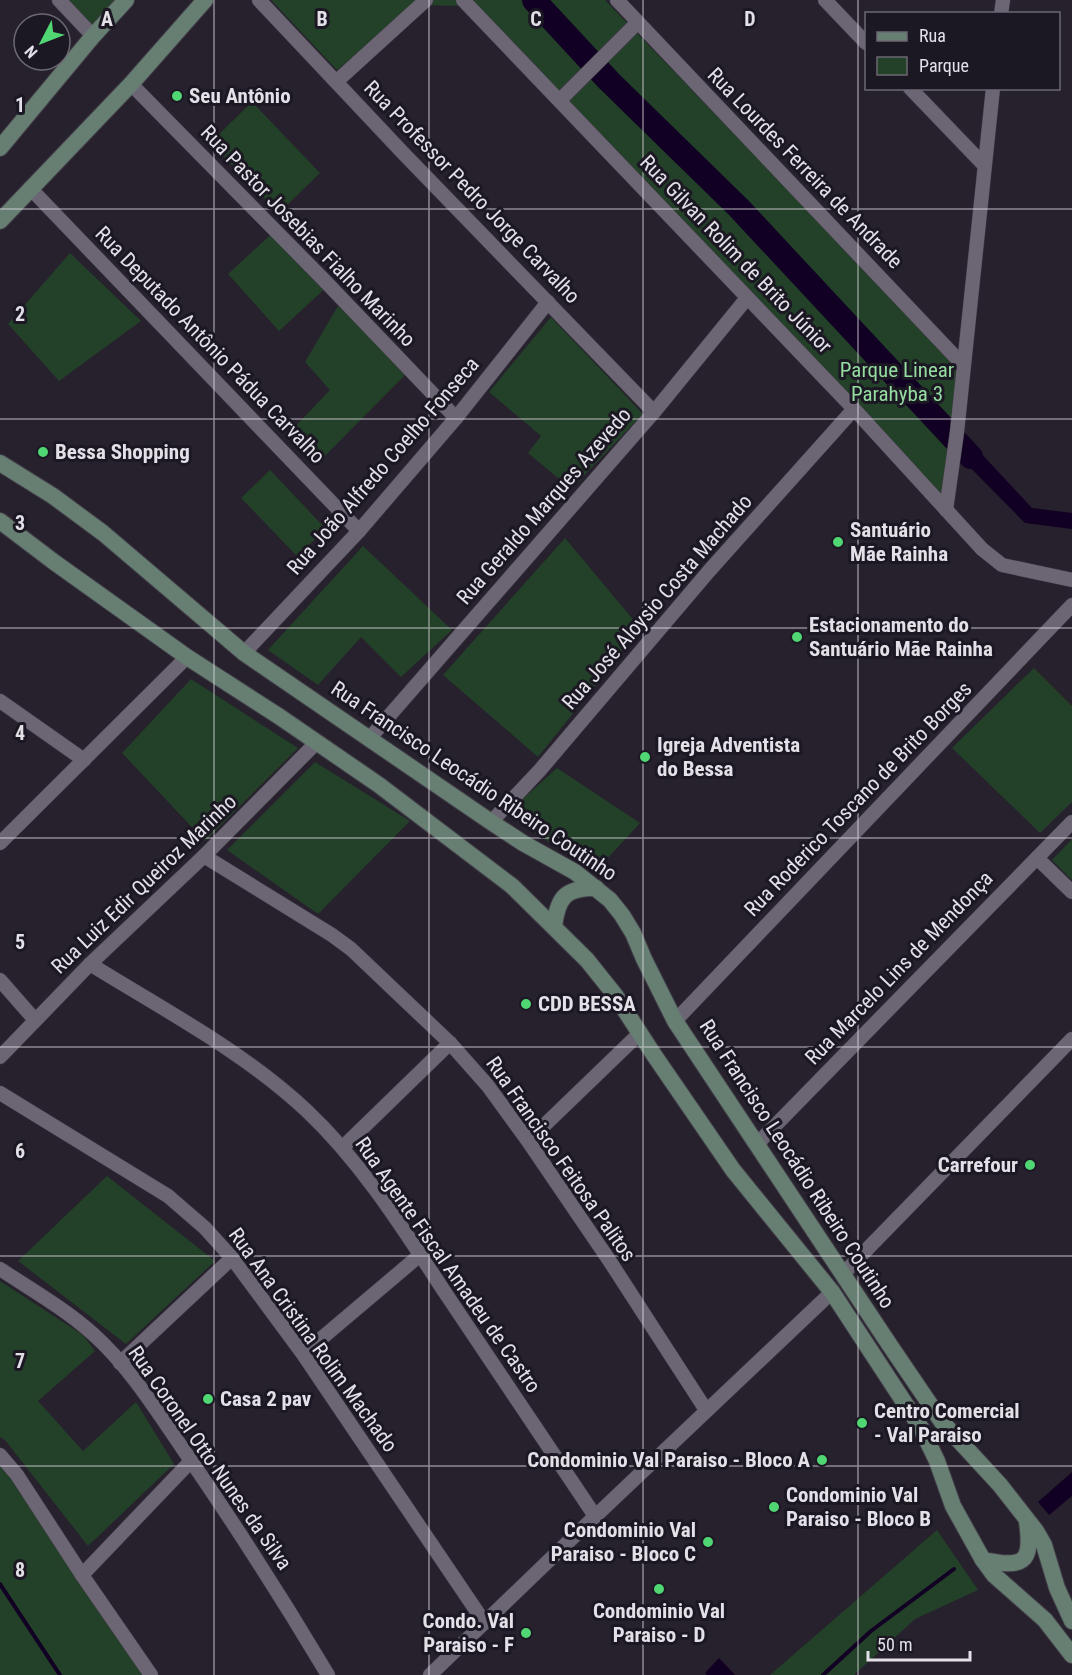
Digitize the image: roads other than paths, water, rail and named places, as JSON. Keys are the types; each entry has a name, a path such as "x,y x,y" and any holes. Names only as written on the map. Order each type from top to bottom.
{"main road":[{"path":"0,148 126,0"},
{"path":"0,221 131,84 205,0"},
{"name":"Rua Francisco Leocádio Ribeiro Coutinho","path":"0,463 53,496 103,533 244,653 491,822 575,872 610,900 633,933 675,1021 942,1422 1000,1485 1044,1545 1057,1588 1072,1621"},
{"name":"Rua Francisco Leocádio Ribeiro Coutinho","path":"0,520 54,562 187,657 379,785 512,886 587,960 615,995 733,1170 832,1292 921,1428 937,1461 953,1506 983,1560 994,1575 1049,1625 1072,1655"},
{"path":"554,926 556,913 564,897 581,888 596,888"},
{"path":"983,1560 1011,1563 1022,1560 1030,1547 1027,1519"}],"street":[{"path":"59,0 93,36"},
{"name":"Rua Professor Pedro Jorge Carvalho","path":"259,0 404,154 654,412"},
{"path":"337,81 426,0"},
{"name":"Rua Gilvan Rolim de Brito Júnior","path":"463,0 854,409 982,549 1002,565 1072,580"},
{"name":"Rua Lourdes Ferreira de Andrade","path":"617,0 963,365"},
{"path":"825,0 865,41"},
{"path":"560,100 637,22"},
{"name":"Rua Pastor Josebias Fialho Marinho","path":"131,84 456,418"},
{"path":"912,90 984,165"},
{"path":"946,510 954,461 993,90"},
{"name":"Rua Deputado Antônio Pádua Carvalho","path":"30,188 359,531"},
{"name":"Rua Geraldo Marques Azevedo","path":"369,739 654,412 747,298"},
{"name":"Rua João Alfredo Coelho Fonseca","path":"244,653 359,531 456,418 548,302"},
{"name":"Rua José Aloysio Costa Machado","path":"491,822 540,770 709,571 854,409"},
{"name":"Rua Roderico Toscano de Brito Borges","path":"675,1021 1072,605"},
{"path":"0,843 187,657"},
{"path":"0,701 84,760"},
{"name":"Rua Luiz Edir Queiroz Marinho","path":"0,1057 90,964 204,856 317,742"},
{"name":"Rua Marcelo Lins de Mendonça","path":"757,1144 1072,822"},
{"name":"Rua Francisco Feitosa Palitos","path":"204,856 332,934 450,1043 488,1086 528,1140 609,1260 719,1406"},
{"path":"1036,858 1072,892"},
{"name":"Rua Agente Fiscal Amadeu de Castro","path":"90,964 245,1061 307,1111 343,1147 397,1219 594,1516"},
{"path":"0,980 35,1020"},
{"path":"528,1140 640,1033"},
{"path":"843,1274 1072,1039"},
{"path":"343,1147 450,1043"},
{"name":"Rua Ana Cristina Rolim Machado","path":"0,1093 168,1196 205,1228 232,1258 303,1354 484,1622"},
{"path":"303,1354 420,1255"},
{"path":"120,1363 232,1258"},
{"name":"Rua Coronel Otto Nunes da Silva","path":"0,1269 52,1303 94,1335 120,1363 157,1411 191,1461 280,1595 328,1675"},
{"path":"430,1675 668,1447 719,1406 770,1358 832,1292"},
{"path":"668,1447 678,1457"},
{"path":"0,1455 17,1475 151,1675"},
{"path":"82,1575 191,1461"},
{"path":"617,1495 628,1505"},
{"path":"568,1542 578,1553"},
{"path":"519,1589 529,1600"},
{"path":"468,1638 478,1648"}],"waterway":[{"path":"534,0 609,81 739,208 971,457"},
{"path":"823,1675 871,1631 954,1569"},
{"path":"0,1584 60,1675"}],"place":[{"name":"Seu Antônio","path":"177,96"},
{"name":"Bessa Shopping","path":"43,452"},
{"name":"Santuário Mãe Rainha","path":"838,542"},
{"name":"Estacionamento do Santuário Mãe Rainha","path":"797,637"},
{"name":"Igreja Adventista do Bessa","path":"645,757"},
{"name":"CDD BESSA","path":"526,1004"},
{"name":"Carrefour","path":"1030,1165"},
{"name":"Casa 2 pav","path":"208,1399"},
{"name":"Centro Comercial - Val Paraiso","path":"862,1423"},
{"name":"Condominio Val Paraiso - Bloco A","path":"822,1460"},
{"name":"Condominio Val Paraiso - Bloco B","path":"774,1507"},
{"name":"Condominio Val Paraiso - Bloco C","path":"708,1542"},
{"name":"Condominio Val Paraiso - D","path":"659,1589"},
{"name":"Condo. Val Paraiso - F","path":"526,1633"}],"park label":[{"name":"Parque Linear Parahyba 3","path":"897,382"}]}
